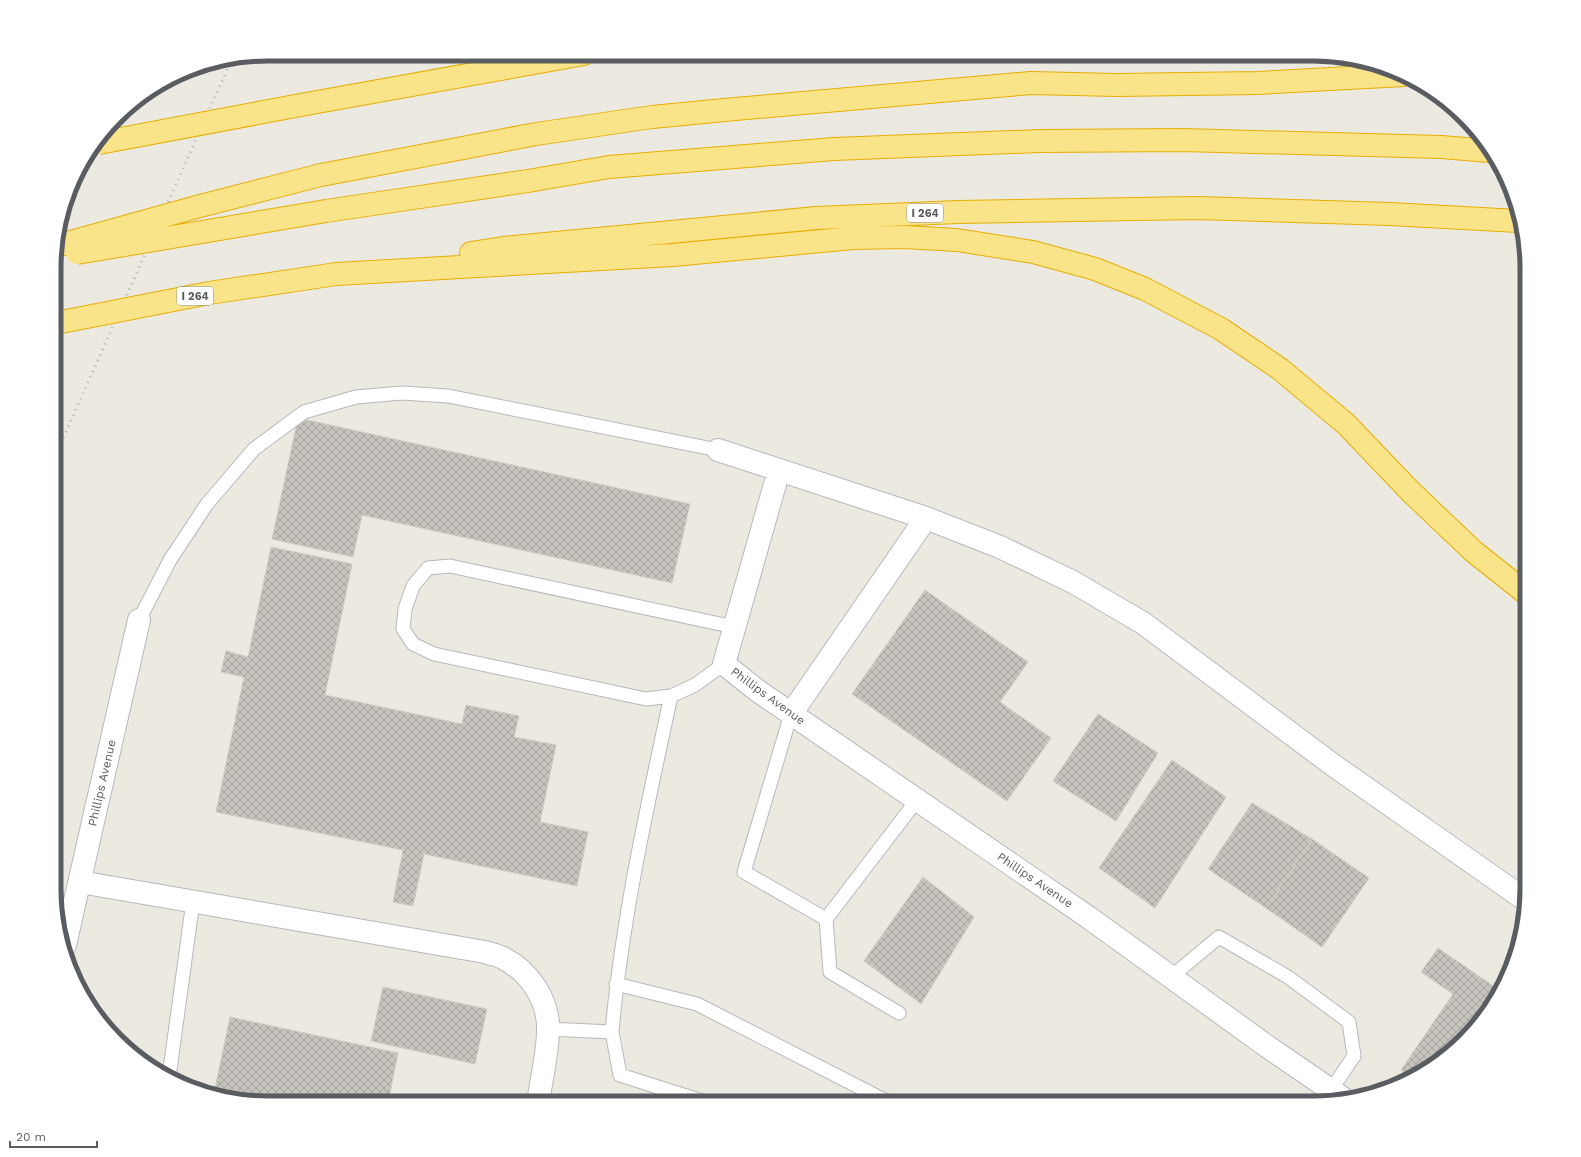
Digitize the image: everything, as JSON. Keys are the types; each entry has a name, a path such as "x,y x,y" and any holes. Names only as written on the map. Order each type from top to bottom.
{"highway":[{"path":"104,142 545,61"},
{"path":"63,244 200,206 321,175 536,134 652,117 1031,83 1116,85 1258,83 1389,76"},
{"path":"61,255 326,211 528,181 609,166 834,149 1039,141 1183,140 1483,151"},
{"name":"I 264","path":"61,322 209,293 503,248 824,218 958,212 1197,208 1390,214 1514,221"},
{"path":"336,274 673,255 853,238 905,237 957,240 1033,252 1095,269 1145,289 1221,329 1280,369 1346,424 1410,491 1473,551 1520,588"}],"street":[{"path":"718,450 926,518 1000,547 1073,582 1143,623 1333,765 1520,896"},
{"path":"724,664 779,470"},
{"path":"791,714 926,518"},
{"name":"Phillips Avenue","path":"67,939 139,620"},
{"name":"Phillips Avenue","path":"724,664 758,691 791,714 1088,916 1261,1042 1337,1094"},
{"path":"80,882 485,952 503,958 523,971 538,989 546,1011 548,1029 539,1096"}],"lane":[{"path":"139,620 170,560 207,504 254,449 304,412 356,397 402,393 448,396 718,450"},
{"path":"724,664 695,685 671,696 646,698 434,654 413,644 403,629 405,609 413,586 428,568 450,566 734,627"},
{"path":"671,696 646,810 616,984 612,1032 620,1075 686,1096"},
{"path":"791,714 744,872 826,919"},
{"path":"899,1013 830,972 826,919 917,800"},
{"path":"170,1071 193,901"},
{"path":"1171,976 1219,938 1288,977 1349,1022 1354,1056 1338,1094"},
{"path":"616,984 697,1004 876,1096"},
{"path":"548,1029 612,1032"}],"building":[{"path":"298,418 690,504 672,583 362,515 353,557 272,539"},
{"path":"271,547 352,564 325,695 462,724 466,705 519,716 514,737 556,745 540,822 588,832 577,886 424,854 413,906 393,902 403,850 216,812 244,677 221,672 226,651 248,657"},
{"path":"925,590 1028,662 1000,702 1051,738 1007,801 852,694"},
{"path":"1098,714 1158,753 1116,821 1053,781"},
{"path":"1172,760 1226,797 1155,908 1099,868"},
{"path":"1252,803 1312,839 1266,908 1208,869"},
{"path":"1312,839 1369,878 1322,947 1266,908"},
{"path":"923,877 974,917 921,1004 864,961"},
{"path":"1438,948 1495,987 1477,1015 1449,1045 1428,1061 1407,1074 1401,1070 1453,994 1421,972"},
{"path":"383,987 487,1009 475,1064 371,1041"},
{"path":"230,1017 398,1053 389,1096 254,1096 215,1089"}],"railway":[{"path":"61,443 229,65"}]}
